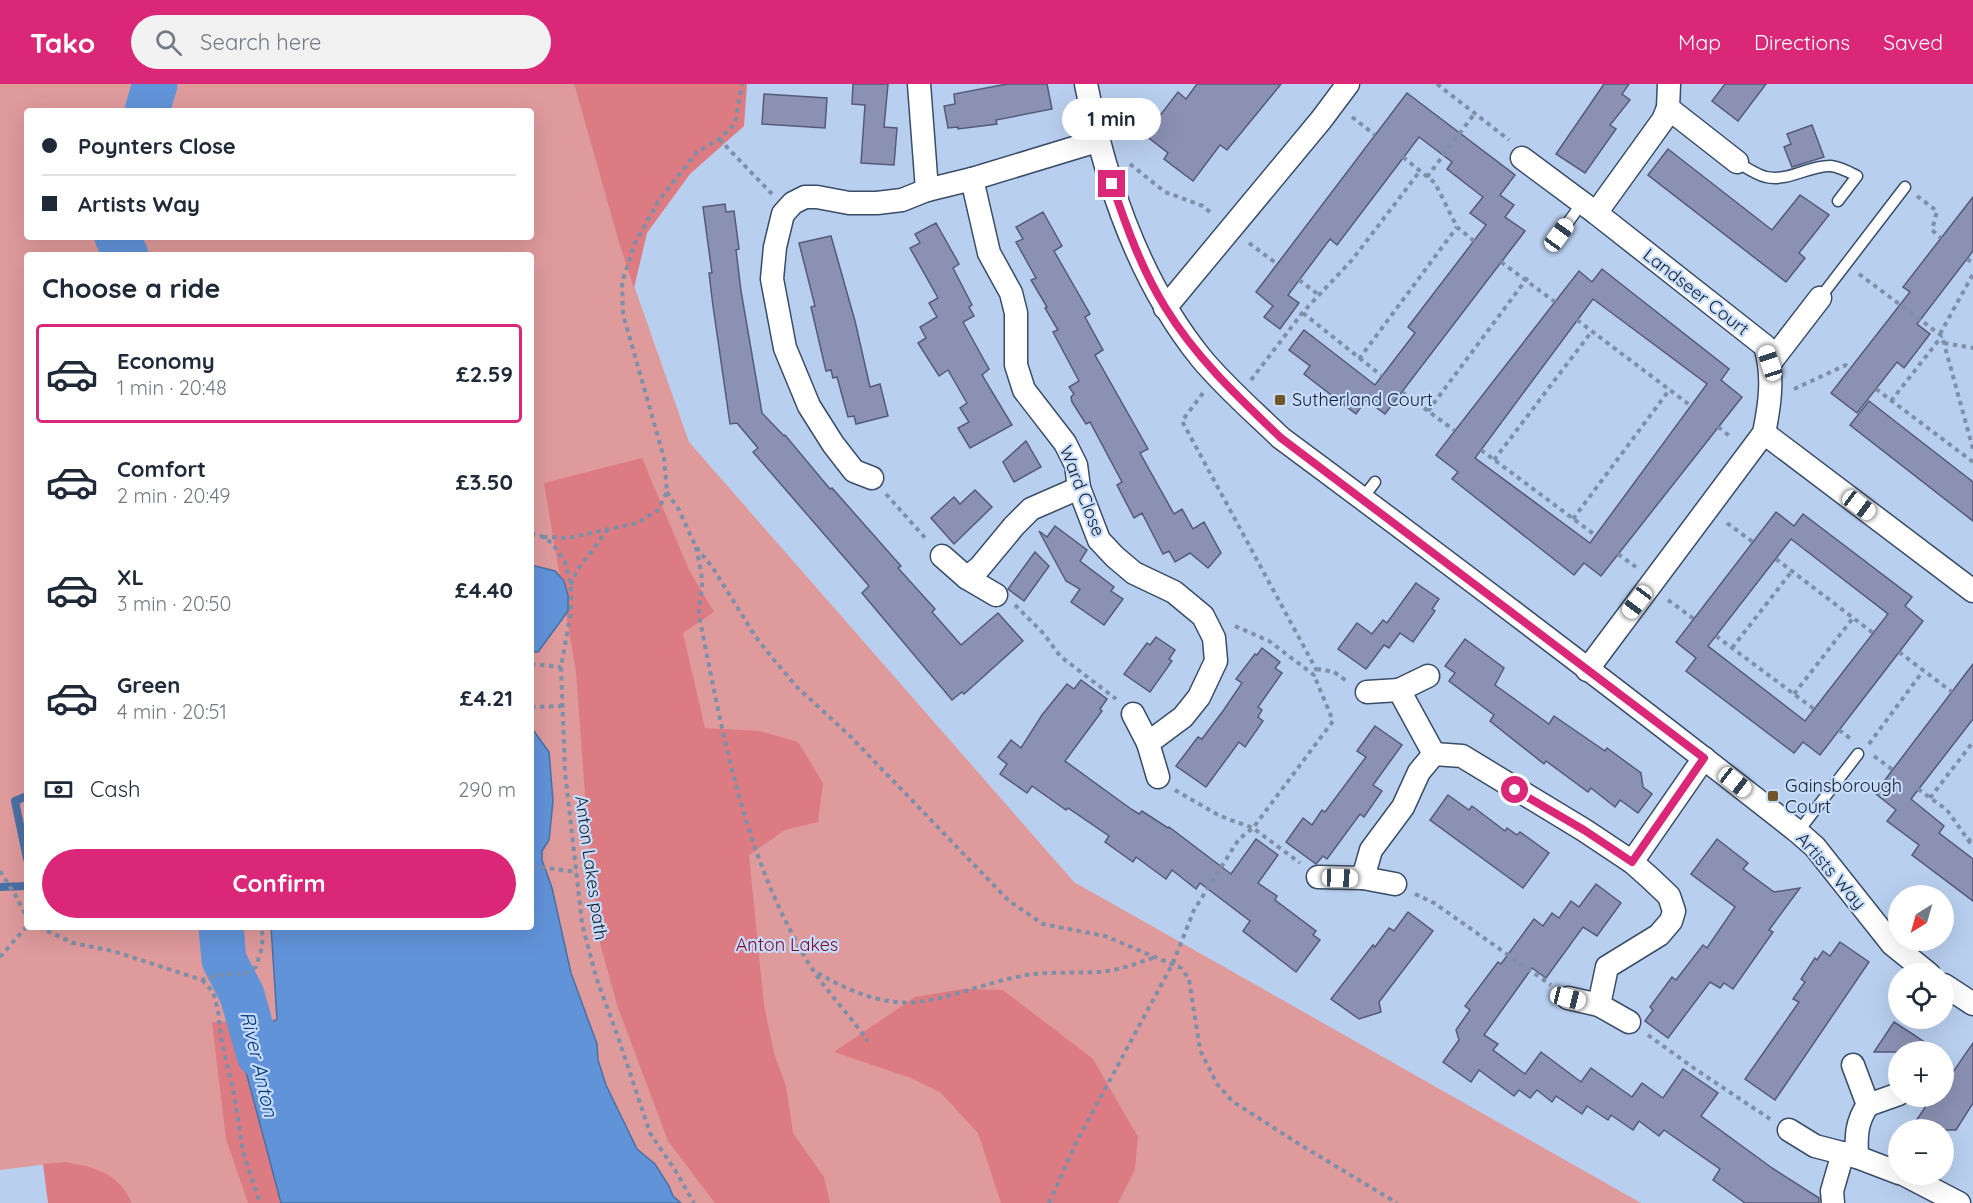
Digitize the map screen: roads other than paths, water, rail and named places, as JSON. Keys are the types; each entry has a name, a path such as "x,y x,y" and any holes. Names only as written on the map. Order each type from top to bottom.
{"street":[{"path":"919,84 927,190"},
{"name":"Artists Way","path":"1086,84 1097,139 1127,228 1165,308 1216,375 1281,438 1369,491 1587,670 1654,718 1798,832 1815,847 1892,944 1915,963"},
{"path":"1165,308 1321,120 1348,84"},
{"path":"1589,208 1663,120 1668,108 1669,84"},
{"path":"1668,108 1737,162"},
{"path":"872,478 854,471 833,444 809,406 785,348 772,279 775,247 783,214 793,203 805,197 849,203 902,200 927,190 972,179 1097,139"},
{"name":"Landseer Court","path":"1522,158 1765,346 1770,363"},
{"name":"Ward Close","path":"972,179 989,253 1011,293 1016,313 1016,365 1024,390 1065,443 1076,465 1079,488 1099,540 1134,573 1174,592 1203,616 1214,638 1216,661 1199,697 1183,717 1148,743"},
{"path":"1587,670 1764,433 1769,400 1770,363 1820,298"},
{"path":"1764,433 1973,591"},
{"path":"968,578 1031,509 1079,488"},
{"path":"942,556 968,578 996,595"},
{"path":"1367,692 1399,690 1428,676"},
{"path":"1399,690 1434,754"},
{"path":"1133,714 1148,743 1158,777"},
{"path":"1363,878 1371,850 1403,807 1426,762 1434,754 1462,756 1632,862 1669,896 1674,911 1671,921 1659,935 1607,967 1599,1005"},
{"path":"1632,862 1704,758"},
{"path":"1318,877 1363,878 1395,884"},
{"path":"1954,992 1973,1004"},
{"path":"1568,998 1599,1005 1629,1022"},
{"path":"1853,1065 1868,1105"},
{"path":"1833,1203 1832,1191 1850,1155 1860,1116 1868,1105 1888,1098"},
{"path":"1789,1130 1815,1146 1850,1155 1888,1169"},
{"path":"1924,1185 1959,1203"}],"lane":[{"path":"1737,162 1769,178 1793,176 1820,167 1833,166 1857,176 1838,201"},
{"path":"1820,298 1905,187"},
{"path":"1559,235 1589,208"},
{"path":"1798,832 1861,752"}],"water":[{"path":"534,566 555,571 564,581 568,595 568,611 538,652 534,652"},
{"path":"534,731 549,752 553,801 549,840 542,851 542,860 552,888 571,973 597,1044 598,1060 606,1085 637,1149 655,1164 673,1196 681,1203 281,1203 246,1072 244,1038 230,995 256,994 261,1015 269,1025 277,1019 271,930 534,930"}],"waterway":[{"name":"River Anton","path":"148,108 155,84"},
{"name":"River Anton","path":"118,240 124,252"},
{"path":"24,797 15,801 24,844"},
{"path":"0,887 24,886"},
{"name":"River Anton","path":"221,930 224,960 242,995 259,1055"}],"place":[{"name":"Sutherland Court","path":"1280,400"},
{"name":"Gainsborough Court","path":"1773,796"}],"park label":[{"name":"Anton Lakes","path":"787,945"}]}
